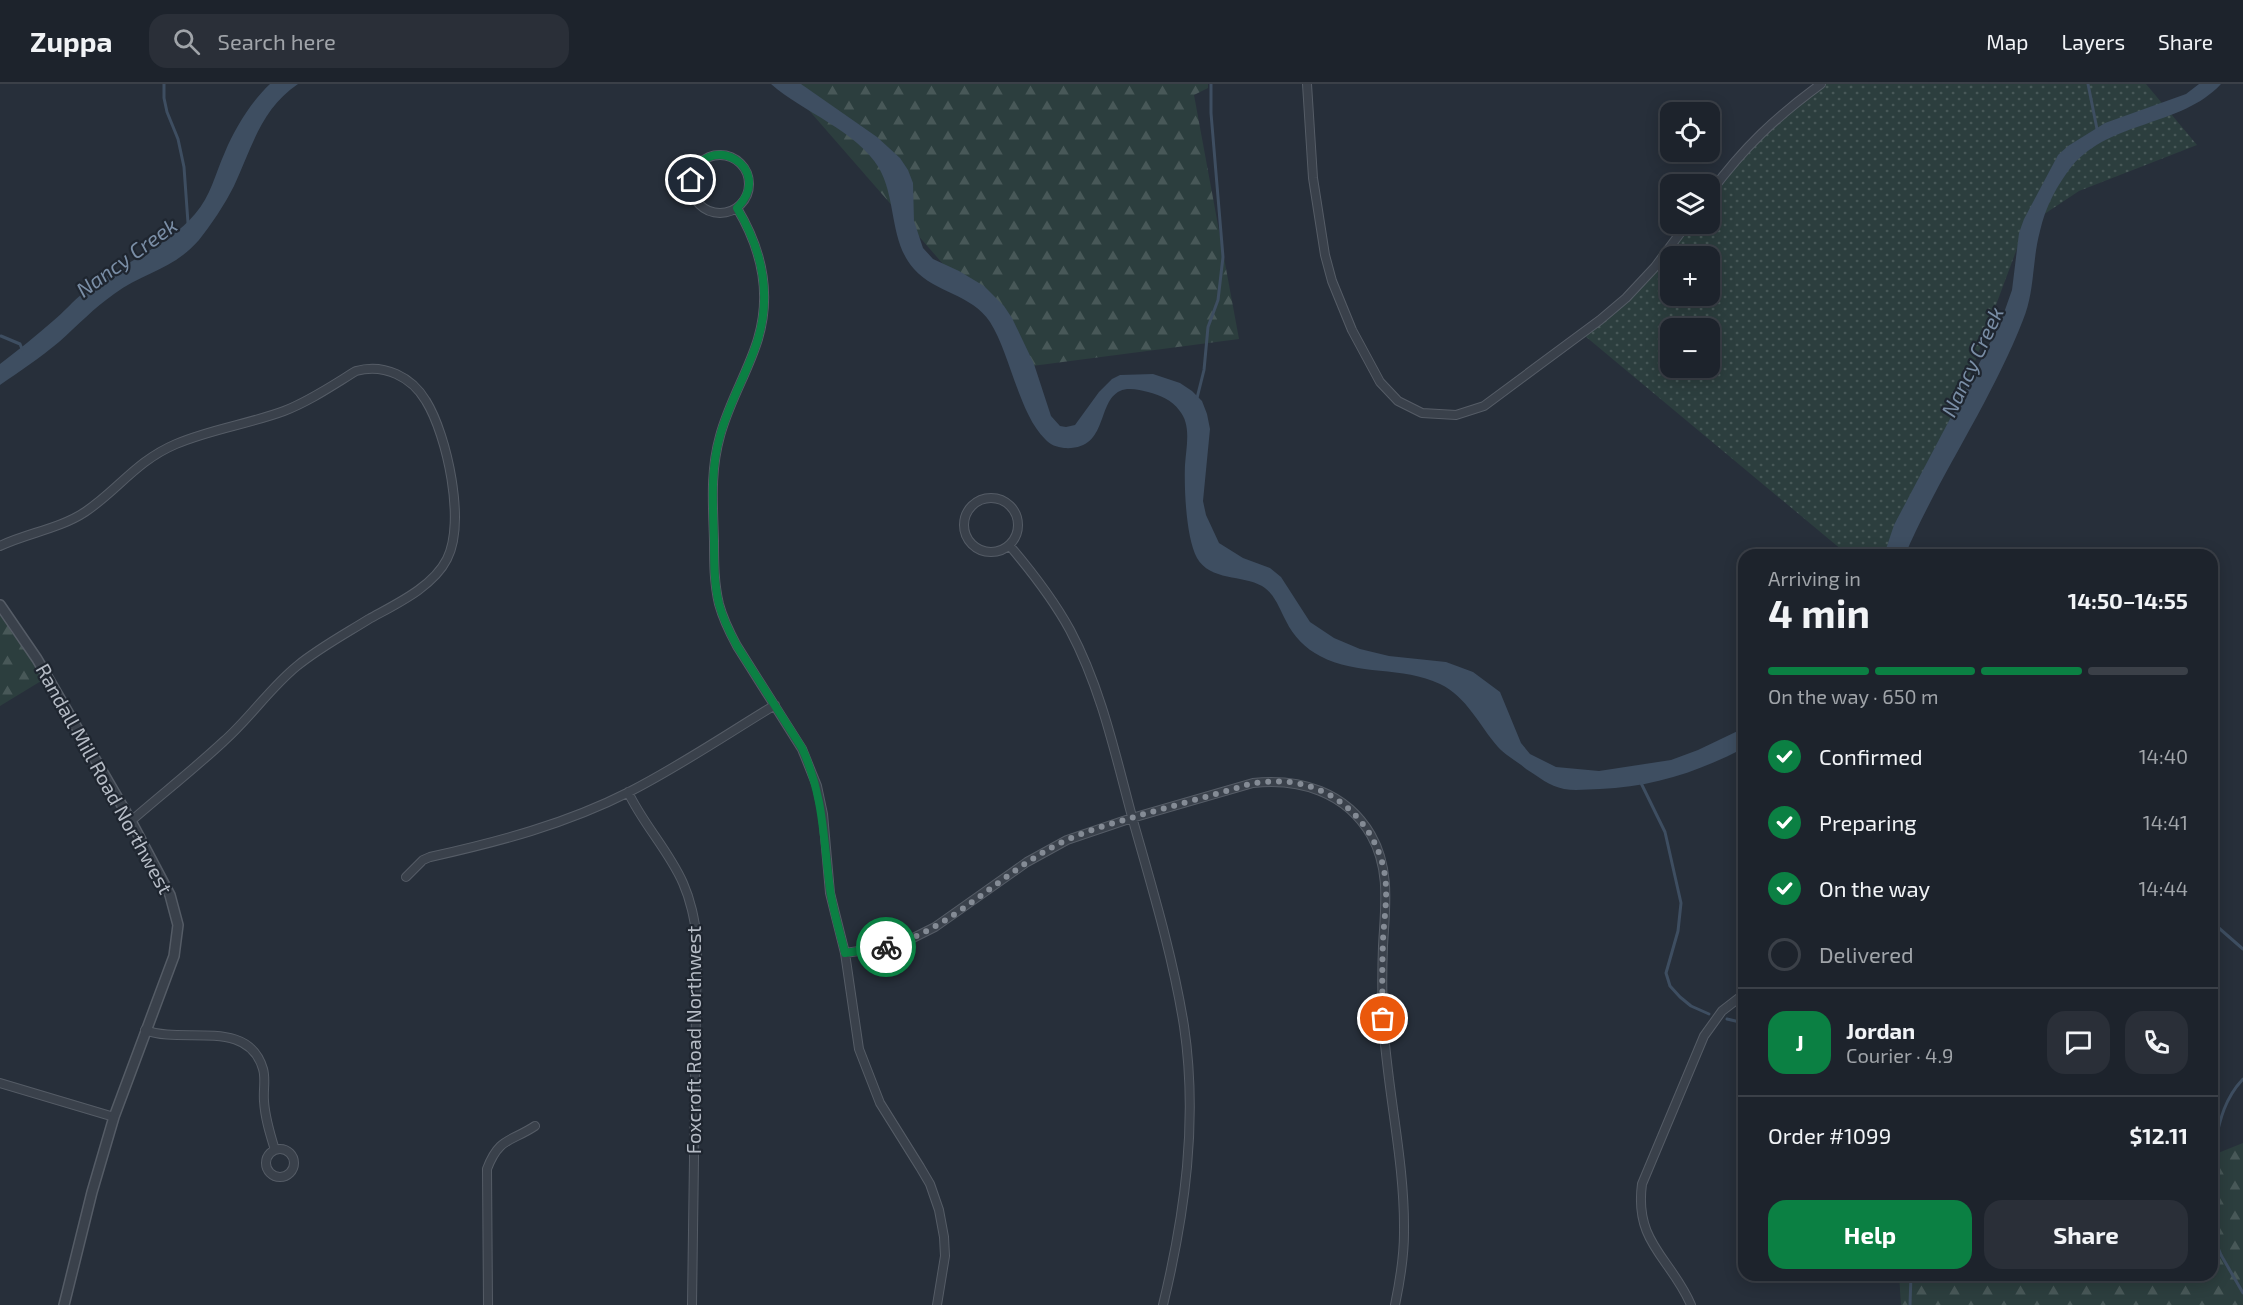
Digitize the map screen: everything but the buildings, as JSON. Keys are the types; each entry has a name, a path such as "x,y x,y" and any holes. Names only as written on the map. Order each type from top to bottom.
{"street":[{"path":"1307,84 1313,178 1325,255 1332,281 1352,330 1380,382 1398,401 1416,410 1438,415 1456,415 1484,406 1626,298 1655,267 1680,234"},
{"path":"1720,181 1759,134 1821,84"},
{"path":"717,155 735,159 743,165 750,183 744,201 737,208 719,213 709,211 694,199 691,180 699,163 717,155"},
{"path":"737,208 751,231 759,255 764,281 764,304 758,340 725,419 716,455 712,492 715,577 719,604 729,630 802,748 817,786 823,814 830,892 845,953 855,1030 866,1069 884,1110 930,1184 939,1210 945,1256 938,1305"},
{"path":"0,546 64,523 83,513 104,498 136,467 160,451 196,437 288,410 356,371 366,368 381,369 402,377 419,391 430,407 446,452 455,508 453,544 443,567 404,599 297,665 225,741 131,820"},
{"path":"990,498 999,499 1014,511 1018,529 1009,545 994,552 977,549 970,543 963,528 967,511 981,500 990,498"},
{"path":"1009,545 1053,602 1083,658 1101,706 1175,975 1184,1028 1189,1080 1189,1135 1187,1178 1177,1243 1163,1305"},
{"name":"Randall Mill Road Northwest","path":"0,605 37,659 131,820 170,895 178,925 174,956 114,1117 92,1192 64,1305"},
{"path":"406,877 430,857 484,846 540,829 628,792 678,765 775,705"},
{"path":"845,953 887,947 916,937 1049,849 1086,832 1253,783 1274,781 1295,783 1325,792 1350,810 1370,833 1377,847 1385,876 1383,1019 1403,1197 1403,1256 1395,1305"},
{"name":"Foxcroft Road Northwest","path":"628,792 635,807 683,882 693,909 697,937 692,1305"},
{"path":"1691,1305 1681,1285 1646,1234 1641,1218 1642,1184 1704,1036 1722,1011 1738,999"},
{"path":"145,1030 157,1035 227,1036 240,1040 250,1047 258,1057 263,1069 265,1113 275,1150"},
{"path":"0,1083 114,1117"},
{"path":"488,1305 487,1169 492,1155 501,1144 535,1126"}],"green space":[{"path":"786,84 1208,84 1208,88 1194,95 1239,339 1032,366"},
{"path":"1823,84 2146,84 2197,145 2079,191 2025,227 1905,549 1841,549 1585,336 1650,278 1660,263 1660,306 1720,306 1720,246 1672,246 1680,234 1720,234 1720,176"},
{"path":"0,605 46,678 0,706"},
{"path":"2243,1143 2243,1305 1901,1305 1899,1281 2218,1281 2218,1153"}],"water":[{"path":"270,84 298,84 285,94 266,117 234,186 218,214 199,240 179,258 114,294 52,348 0,385 0,364 47,327 96,283 157,246 195,214 209,192 239,125 256,99"},
{"path":"771,84 801,84 877,137 900,158 913,183 914,221 923,248 933,259 984,286 1004,306 1034,364 1051,416 1060,426 1075,425 1099,392 1112,379 1120,375 1153,374 1180,383 1202,401 1210,429 1203,501 1206,515 1219,543 1243,558 1270,568 1281,577 1310,622 1334,638 1360,649 1389,656 1446,662 1473,672 1500,692 1521,743 1530,754 1556,767 1599,771 1671,760 1738,731 1738,751 1692,771 1638,785 1619,788 1564,789 1544,781 1504,753 1458,696 1440,684 1411,675 1349,666 1334,662 1310,650 1292,632 1276,602 1266,589 1254,583 1210,571 1197,558 1190,538 1186,513 1187,429 1186,422 1176,406 1152,393 1134,389 1123,390 1107,405 1100,425 1088,442 1078,447 1064,448 1049,443 1028,415 990,322 973,305 923,277 906,258 897,233 889,193 879,168 857,143"},
{"path":"2199,84 2221,84 2205,98 2186,108 2106,140 2088,151 2072,166 2061,181 2042,222 2027,309 1996,380 1908,549 1886,549 1894,525 2000,324 2012,290 2019,233 2058,155 2068,146 2105,123 2186,94"}],"waterway":[{"path":"164,84 167,112 178,139 184,167 188,223"},
{"path":"1197,398 1204,370 1208,327 1218,300 1223,257 1211,113 1211,84"},
{"path":"2088,84 2097,129"},
{"path":"1,336 20,344 22,349"},
{"path":"1641,783 1665,832 1681,903 1678,931 1666,973 1670,986 1680,997 1691,1006 1709,1014"},
{"path":"2218,927 2243,949"},
{"path":"1727,1019 1738,1022"},
{"path":"2218,1128 2230,1096 2243,1079"},
{"path":"2218,1248 2243,1293"},
{"path":"1910,1305 1911,1281"}],"way so far":[{"path":"886,947 903,943 935,927 1027,862 1086,832 1253,783 1274,781 1295,783 1325,792 1338,800 1361,821 1377,847 1382,861 1386,889 1382,971 1383,1019"}],"route":[{"path":"691,180 699,163 707,157 726,155 743,165 750,183 744,201 737,208 751,231 764,281 764,304 758,340 725,419 713,473 715,577 719,604 737,646 802,748 810,766 823,814 830,892 845,953 886,947"}],"water label":[{"name":"Nancy Creek","path":"127,258"},
{"name":"Nancy Creek","path":"1973,362"}]}
